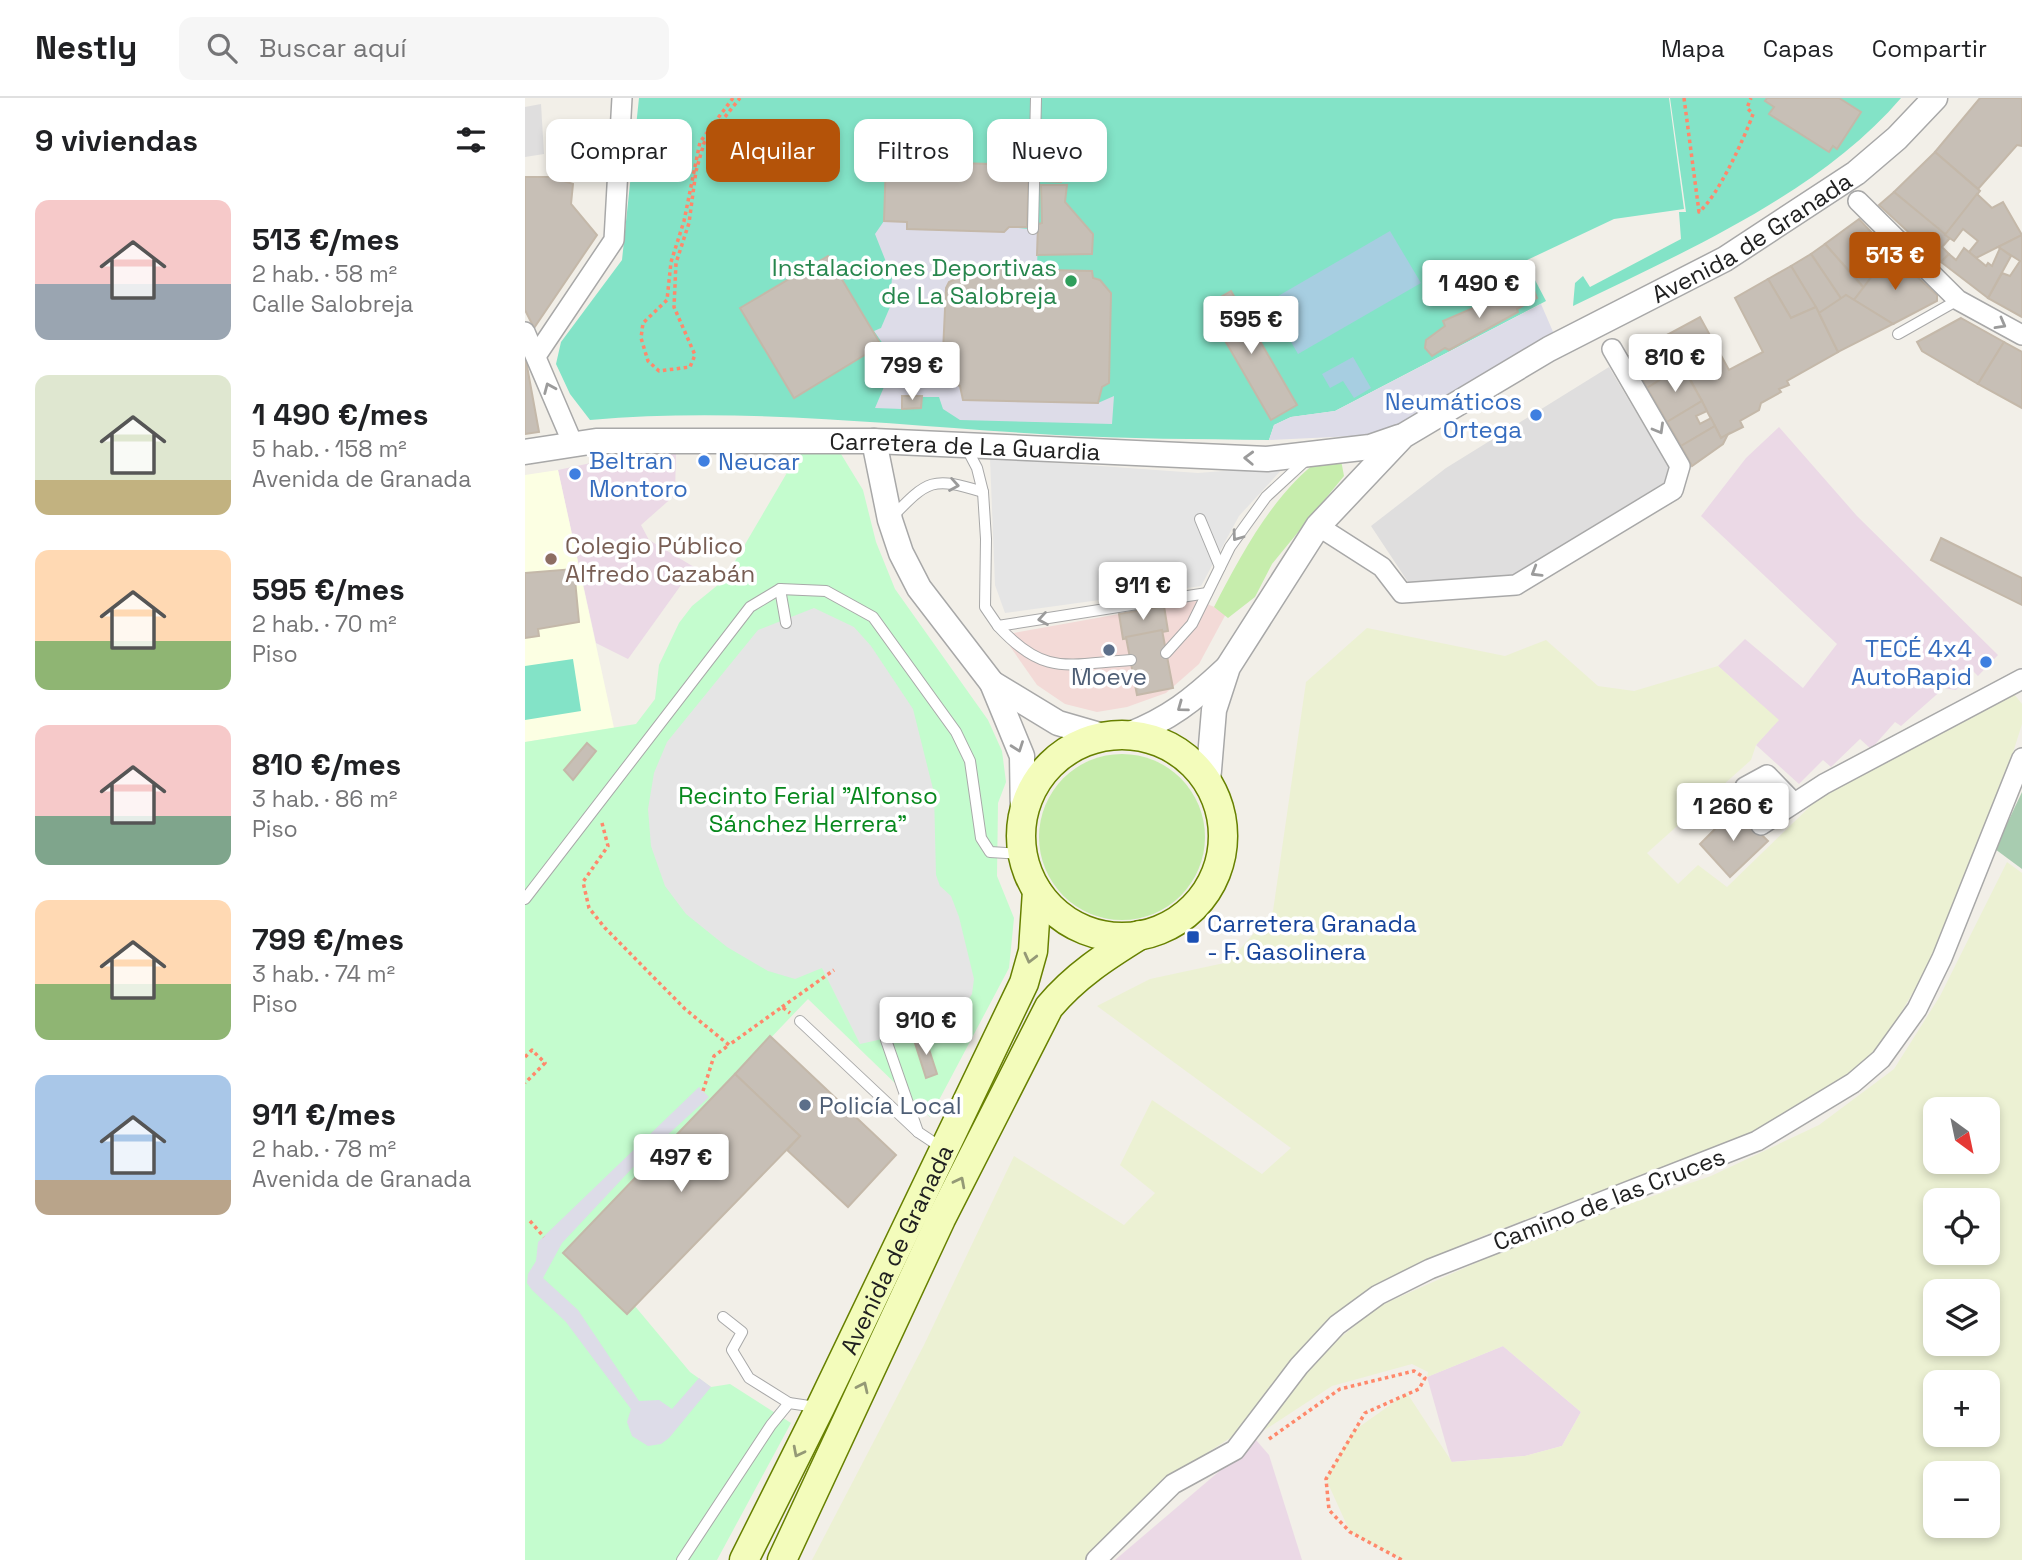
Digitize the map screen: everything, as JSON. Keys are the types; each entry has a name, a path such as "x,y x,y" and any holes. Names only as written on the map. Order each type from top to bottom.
{"main road":[{"path":"1116,736 1144,737 1174,748 1199,769 1208,782 1216,797 1223,828 1220,861 1215,876 1202,897 1185,915 1140,935 1110,936 1082,928 1057,913 1037,891 1022,855 1023,817 1035,785 1057,759 1087,741 1116,736"},
{"name":"Avenida de Granada","path":"744,1560 1024,984 1033,951 1037,891"},
{"name":"Avenida de Granada","path":"782,1560 941,1219 1049,1007 1070,982 1094,963 1140,935"}],"street":[{"path":"536,356 614,240 622,98"},
{"name":"Avenida de Granada","path":"1208,782 1214,710 1228,667 1318,526 1403,436 1549,349 1725,260 1856,173 1897,138 1935,98"},
{"path":"1858,201 1958,300 2022,335"},
{"path":"525,332 573,444"},
{"path":"1318,526 1382,567 1402,593 1516,585 1673,490 1680,466 1612,349"},
{"name":"Carretera de La Guardia","path":"525,452 596,442 874,441 1267,458 1316,450 1370,447 1403,436"},
{"path":"874,441 890,520 901,553 919,588 992,683 1022,756 1023,817"},
{"name":"Avenida de Granada","path":"1116,736 1183,708 1228,667"},
{"path":"1761,825 1794,803 2022,679"},
{"path":"992,683 1058,723 1116,736"},
{"name":"Camino de las Cruces","path":"1096,1560 1173,1484 1235,1450 1299,1366 1337,1325 1378,1295 1430,1269 1756,1141 1853,1083 1881,1059 1917,1009 1942,958 2022,758"},
{"path":"1745,787 1767,775 1794,803"}],"lane":[{"path":"1033,229 1036,98"},
{"path":"1898,334 1958,300"},
{"path":"965,447 977,468 983,492 986,539 985,607 998,626 1020,650 1051,665 1131,660"},
{"path":"1166,653 1192,624 1230,547 1266,497 1316,450"},
{"path":"890,520 909,498 929,483 948,482 983,492"},
{"path":"1200,519 1220,567"},
{"path":"780,589 786,623"},
{"path":"525,899 750,607 780,589 826,591 853,603 873,617 956,732 969,761 981,838 990,852 1022,855"},
{"path":"998,626 1207,593"},
{"path":"800,1021 918,1132 943,1148"},
{"path":"886,1040 918,1132"},
{"path":"723,1317 742,1332 732,1350 749,1378 789,1403 820,1408"},
{"path":"682,1560 771,1425 789,1403"}],"path":[{"path":"733,98 700,142 684,221 671,262 667,300 643,323 641,338 648,362 659,371 690,367 695,355 674,307 676,263 689,223 696,171 705,143 740,98"},
{"path":"1684,98 1699,212 1710,201 1738,149 1753,114 1747,108 1751,98"},
{"path":"602,823 608,846 583,882 589,908 685,1009 729,1045"},
{"path":"703,1091 714,1056 834,970"},
{"path":"782,1007 800,1021"},
{"path":"525,1057 532,1050 545,1063 525,1083"},
{"path":"530,1221 544,1237"},
{"path":"1235,1450 1253,1450 1340,1389 1415,1371 1425,1378 1419,1389 1365,1412 1326,1479 1329,1510 1350,1532 1402,1560"}],"shaded area":[{"path":"541,104 544,154 525,157 525,107"},
{"path":"884,221 907,222 907,229 1004,232 1009,227 1038,230 1037,270 962,268 962,276 949,282 946,288 942,373 951,383 960,386 963,400 1098,403 1114,396 1112,424 960,420 943,409 939,397 902,397 902,409 875,408 895,361 874,331 881,328 890,307 892,277 875,234"},
{"path":"1541,304 1554,334 1397,427 1376,435 1269,440 1274,425 1291,417 1335,411"},
{"path":"1609,367 1670,469 1667,481 1511,576 1410,585 1371,526 1446,468"},
{"path":"1779,427 1857,516 1998,655 1978,676 1973,671 1956,690 1944,688 1901,726 1895,722 1871,749 1860,739 1831,767 1823,760 1799,784 1756,745 1778,720 1718,666 1745,639 1803,688 1837,644 1701,516 1746,458"},
{"path":"676,452 675,495 641,525 649,540 694,567 628,659 596,643 558,470 619,457"},
{"path":"990,458 1198,473 1285,466 1239,516 1201,586 1005,613 995,585"},
{"name":"Colegio Público Alfredo Cazabán","path":"558,470 614,728 525,742 525,475"},
{"name":"Moeve","path":"1197,600 1227,612 1199,664 1166,693 1127,707 1097,712 1065,704 1037,685 1002,635"},
{"path":"814,608 854,627 871,646 913,709 934,793 936,875 940,886 951,896 959,917 974,979 972,994 954,1023 860,1044 822,968 795,979 768,971 727,947 686,914 665,886 651,846 648,809 654,773 667,742 758,630"},
{"path":"1367,628 1505,656 1546,640 1598,686 1634,691 1718,666 1779,720 1756,745 1751,760 1647,853 1678,884 1698,865 1727,887 1826,791 2014,694 2022,704 2022,724 2005,778 1935,956 1885,1039 1846,1079 1746,1135 1478,1238 1386,1279 1327,1324 1241,1431 1165,1480 1085,1560 812,1560 924,1345 1014,1156 1124,1225 1155,1193 1120,1165 1152,1100 1262,1174 1291,1148 1097,1006 1150,979 1229,962 1273,911 1306,682"},
{"path":"2022,792 2022,869 1995,849"},
{"path":"2007,862 2022,873 2022,1560 1402,1560 1350,1532 1326,1479 1352,1432 1407,1393 1452,1462 1525,1456 1562,1446 1581,1412 1503,1346 1427,1377 1428,1372 1412,1364 1332,1386 1263,1431 1304,1368 1377,1307 1536,1236 1711,1176 1819,1125 1894,1069 1940,996"},
{"path":"699,1087 709,1097 638,1162 562,1243 543,1278 578,1310 639,1401 659,1400 672,1409 699,1378 711,1387 669,1438 661,1444 648,1446 632,1436 627,1422 631,1409 566,1322 532,1290 527,1283 528,1274 536,1261 538,1242"},
{"path":"1503,1346 1581,1412 1562,1446 1525,1456 1451,1462 1427,1377"},
{"path":"1256,1440 1269,1455 1302,1560 1115,1560"}],"green space":[{"name":"Instalaciones Deportivas de La Salobreja","path":"639,98 1669,98 1684,209 1614,219 1525,261 1546,301 1335,411 1291,417 1274,425 1269,440 1083,436 765,416 648,416 590,420 570,394 556,364 561,342 622,260 630,182 692,182 692,119 637,119"},
{"path":"1670,98 1901,98 1868,132 1831,163 1791,191 1704,242 1573,306 1575,283 1583,276 1590,287 1681,239 1679,212 1686,212"},
{"name":"Recinto Ferial \"Alfonso Sánchez Herrera\"","path":"798,454 841,454 863,490 876,542 895,589 988,720 1002,751 1006,782 998,803 997,876 1014,918 1009,968 930,1117 808,999 564,1253 627,1314 634,1305 690,1372 711,1387 730,1384 791,1423 717,1560 525,1560 525,742 636,724 655,699 659,665 679,623 692,606 724,580"},
{"path":"1322,458 1341,460 1344,476 1272,564 1255,597 1228,618 1214,607 1247,546 1289,488"},
{"path":"573,659 581,711 525,720 525,666"},
{"path":"1122,754 1154,760 1181,778 1199,805 1205,837 1199,869 1181,896 1154,914 1122,920 1090,914 1063,896 1045,869 1039,837 1045,805 1063,778 1090,760"}],"water":[{"path":"1390,231 1421,283 1298,354 1268,302"},
{"path":"1353,357 1371,388 1354,398 1343,381 1330,388 1322,374"}],"building":[{"path":"1767,98 1839,98 1861,112 1837,149 1833,146 1829,152 1769,114 1774,107 1765,101"},
{"path":"1980,98 2022,98 2022,146 2017,145 1978,189 1935,152"},
{"path":"1935,152 1980,191 1945,235 1894,192"},
{"path":"973,163 987,164 987,182 1028,182 1027,227 1009,227 1004,232 907,229 907,222 884,221 885,182 973,182"},
{"path":"525,177 546,177 546,182 573,184 571,204 597,235 534,328 525,310"},
{"path":"1041,185 1067,185 1065,202 1093,234 1092,254 1037,255 1038,224 1042,223"},
{"path":"1894,192 1950,238 1942,247 1949,254 1941,262 1879,205"},
{"path":"1977,194 1992,208 2003,202 2022,235 1976,258 1969,252 1978,241 1963,229 1954,241 1945,235"},
{"path":"1859,219 1890,252 1864,288 1825,244"},
{"path":"2022,235 2022,317 1988,298 2002,273 2010,276 2020,261 1998,247"},
{"path":"1825,244 1864,288 1854,300 1846,295 1842,300 1811,254"},
{"path":"1964,248 1986,266 1988,263 1992,266 2000,248 2011,256 1988,298 1941,262 1949,254 1956,260"},
{"path":"1890,252 1937,295 1937,301 1893,324 1854,300"},
{"path":"1811,254 1842,300 1819,313 1791,266"},
{"path":"828,256 881,345 794,398 740,308"},
{"path":"1791,266 1816,307 1791,318 1768,279"},
{"path":"962,268 1092,271 1093,278 1100,280 1111,293 1109,383 1102,387 1098,403 963,400 960,386 951,383 942,373 946,288 949,282 962,276"},
{"path":"1768,279 1791,318 1816,307 1838,352 1787,381 1789,385 1779,389 1781,392 1761,403 1759,410 1740,421 1743,427 1721,438 1667,335 1700,317 1729,370 1763,352 1735,298"},
{"path":"1531,283 1537,298 1517,309 1518,312 1449,350 1445,348 1432,356 1425,348 1426,340 1445,326 1443,321"},
{"path":"1231,291 1297,405 1271,420 1205,306"},
{"path":"1846,295 1893,324 1838,352 1819,313"},
{"path":"1961,318 2004,342 1978,384 1922,351 1917,342"},
{"path":"1667,335 1682,366 1647,388 1629,356"},
{"path":"2004,342 2022,352 2022,408 1978,384"},
{"path":"525,355 539,432 525,434"},
{"path":"1682,366 1702,401 1667,422 1647,388"},
{"path":"902,396 922,396 921,408 902,409"},
{"path":"1702,401 1707,411 1696,416 1700,424 1711,418 1715,426 1681,446 1667,422"},
{"path":"1715,426 1721,438 1728,434 1723,444 1692,466 1681,446"},
{"path":"1941,538 2022,578 2022,605 1931,560"},
{"path":"574,569 579,622 538,629 539,636 525,638 525,573"},
{"path":"1164,606 1168,631 1123,639 1119,614"},
{"path":"1162,630 1173,688 1137,695 1126,637"},
{"path":"587,743 596,751 573,780 564,770"},
{"path":"1735,809 1768,841 1730,877 1700,844"},
{"name":"Policía Local","path":"770,1036 896,1155 848,1207 787,1150 800,1136 735,1074"},
{"path":"925,1037 937,1074 926,1078 914,1040"},
{"path":"735,1074 800,1136 627,1314 563,1253"}],"place":[{"name":"Instalaciones Deportivas de La Salobreja","path":"1071,281"},
{"name":"Neumáticos Ortega","path":"1536,415"},
{"name":"Neucar","path":"704,461"},
{"name":"Beltran Montoro","path":"575,474"},
{"name":"Colegio Público Alfredo Cazabán","path":"551,559"},
{"name":"Moeve","path":"1109,650"},
{"name":"TECÉ 4x4 AutoRapid","path":"1986,662"},
{"name":"Carretera Granada - F. Gasolinera","path":"1193,937"},
{"name":"Policía Local","path":"805,1105"}]}
